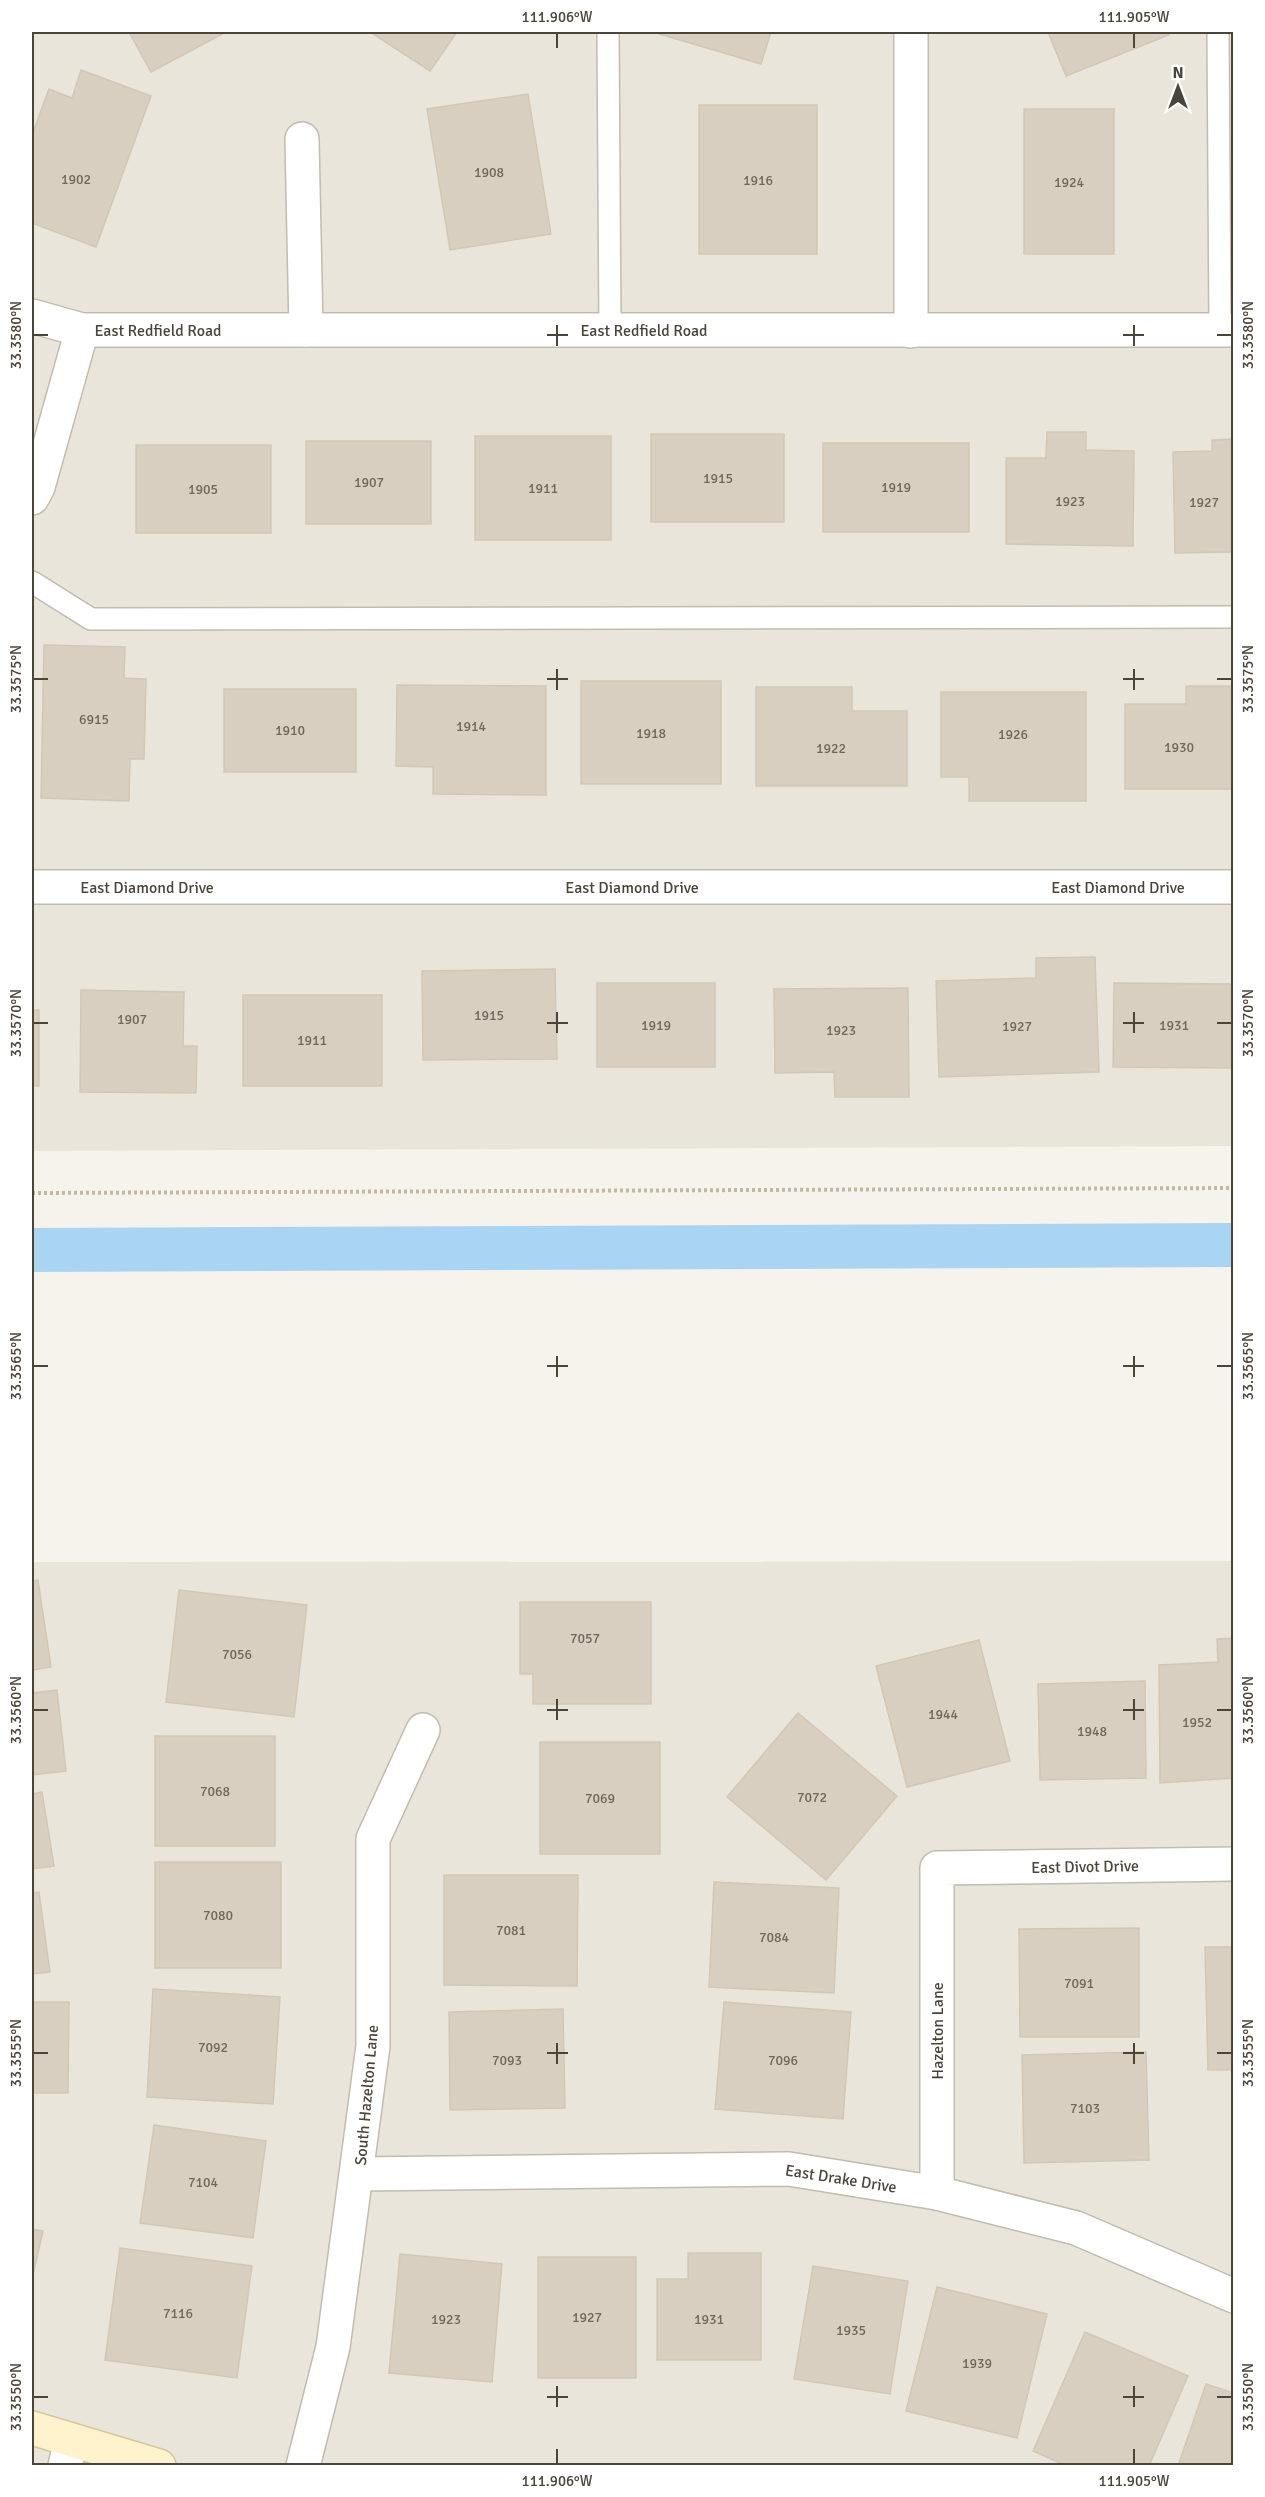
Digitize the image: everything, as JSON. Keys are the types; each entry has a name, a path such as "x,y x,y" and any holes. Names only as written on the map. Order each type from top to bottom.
{"street":[{"path":"911,34 911,331"},
{"path":"302,139 306,330"},
{"name":"East Redfield Road","path":"32,316 82,330 1227,330"},
{"path":"32,498 38,487 82,330"},
{"name":"East Diamond Drive","path":"32,886 1233,886"},
{"name":"South Hazelton Lane","path":"303,2466 333,2347 358,2174 373,2046 373,1839 423,1730"},
{"name":"East Divot Drive","path":"937,1868 1233,1864"},
{"name":"Hazelton Lane","path":"937,1868 937,2193"},
{"name":"East Drake Drive","path":"358,2174 789,2169 937,2193 1076,2228 1233,2296"},
{"path":"32,2428 68,2453 159,2466"}],"lane":[{"path":"608,32 610,330"},
{"path":"1218,32 1227,330"},
{"path":"32,582 91,619 1233,616"}],"path":[{"path":"32,1193 1233,1188"}],"shaded area":[{"path":"32,32 1233,32 1233,1146 32,1151"},
{"path":"1233,1561 1233,2465 32,2465 32,1562"}],"building":[{"path":"129,32 226,32 151,72"},
{"path":"370,32 457,32 430,71"},
{"path":"659,32 771,32 761,64 659,34"},
{"path":"1048,32 1167,32 1169,35 1066,76"},
{"path":"81,70 151,96 96,247 32,223 32,135 49,89 72,98"},
{"path":"528,94 551,234 450,250 427,109"},
{"path":"699,105 817,105 817,254 699,254"},
{"path":"1024,109 1114,109 1114,254 1024,254"},
{"path":"1047,432 1086,432 1086,450 1134,451 1133,546 1006,544 1006,458 1046,458"},
{"path":"651,434 784,434 784,522 651,522"},
{"path":"475,436 611,436 611,540 475,540"},
{"path":"1234,439 1234,552 1175,553 1173,452 1212,451 1212,440"},
{"path":"306,441 431,441 431,524 306,524"},
{"path":"823,443 969,443 969,532 823,532"},
{"path":"136,445 271,445 271,533 136,533"},
{"path":"44,645 125,647 124,678 146,679 144,759 130,759 129,801 41,798"},
{"path":"581,681 721,681 721,784 581,784"},
{"path":"397,685 546,686 546,795 433,794 433,767 396,766"},
{"path":"1186,686 1234,686 1234,789 1125,789 1125,704 1186,704"},
{"path":"756,687 852,687 852,711 907,711 907,786 756,786"},
{"path":"224,689 356,689 356,772 224,772"},
{"path":"941,692 1086,692 1086,801 969,801 969,777 941,777"},
{"path":"1095,957 1099,1072 939,1077 936,981 1036,978 1036,958"},
{"path":"555,969 557,1059 423,1060 422,971"},
{"path":"597,983 715,983 715,1067 597,1067"},
{"path":"1114,983 1234,984 1234,1068 1113,1067"},
{"path":"908,988 909,1097 835,1097 834,1072 775,1073 774,989"},
{"path":"81,990 184,992 183,1046 197,1046 196,1093 80,1092"},
{"path":"243,995 382,995 382,1086 243,1086"},
{"path":"32,1010 39,1010 39,1086 32,1086"},
{"path":"38,1580 51,1667 32,1670 32,1581"},
{"path":"179,1590 307,1605 294,1717 166,1702"},
{"path":"520,1602 651,1602 651,1704 533,1704 533,1674 520,1674"},
{"path":"1234,1638 1234,1778 1160,1783 1159,1665 1218,1662 1217,1639"},
{"path":"979,1640 1010,1761 907,1787 876,1666"},
{"path":"1145,1681 1146,1778 1040,1780 1038,1684"},
{"path":"57,1690 66,1771 32,1775 32,1693"},
{"path":"798,1713 897,1796 826,1880 727,1797"},
{"path":"155,1736 275,1736 275,1846 155,1846"},
{"path":"540,1742 660,1742 660,1854 540,1854"},
{"path":"42,1792 54,1866 32,1869 32,1794"},
{"path":"155,1862 281,1862 281,1968 155,1968"},
{"path":"444,1875 578,1875 577,1986 444,1985"},
{"path":"714,1882 839,1888 834,1993 709,1987"},
{"path":"39,1892 50,1972 32,1974 32,1893"},
{"path":"1139,1928 1139,2037 1020,2037 1019,1929"},
{"path":"1205,1947 1234,1947 1234,2070 1208,2070"},
{"path":"153,1989 280,1997 273,2104 147,2097"},
{"path":"32,2002 69,2002 68,2093 32,2093"},
{"path":"724,2002 851,2012 843,2119 715,2109"},
{"path":"563,2009 565,2108 450,2110 449,2012"},
{"path":"1146,2052 1149,2160 1024,2163 1022,2055"},
{"path":"154,2125 266,2141 253,2238 140,2223"},
{"path":"32,2229 43,2231 32,2279"},
{"path":"120,2248 252,2266 237,2378 105,2360"},
{"path":"688,2253 761,2253 761,2360 657,2360 657,2279 688,2279"},
{"path":"400,2254 502,2264 492,2382 389,2373"},
{"path":"538,2257 636,2257 636,2378 538,2378"},
{"path":"813,2266 908,2281 890,2394 794,2379"},
{"path":"937,2287 1047,2314 1017,2438 906,2411"},
{"path":"1085,2332 1188,2376 1149,2466 1067,2466 1033,2451"},
{"path":"1206,2384 1234,2393 1234,2466 1178,2466"}],"waterway":[{"path":"32,1250 1234,1245"}]}
